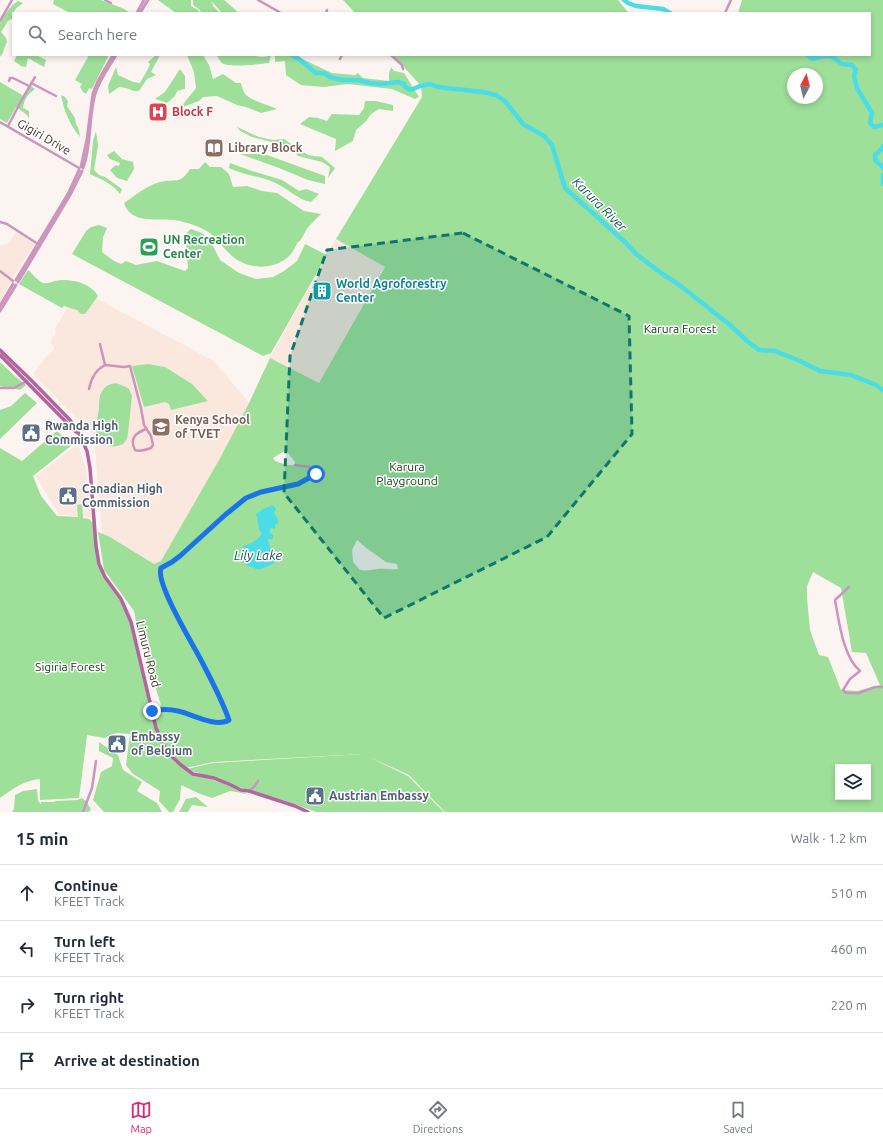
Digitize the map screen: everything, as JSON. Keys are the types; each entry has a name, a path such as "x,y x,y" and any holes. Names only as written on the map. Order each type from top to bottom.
{"main road":[{"name":"Limuru Road","path":"0,350 26,381 79,436"},
{"name":"Limuru Road","path":"0,355 19,372 32,381 70,420 87,451 90,468 96,546 100,568 121,599 131,622 156,728 167,752 181,765 194,774 214,778 241,790 249,791 295,806 308,812"}],"street":[{"path":"0,21 12,0"},
{"path":"105,0 111,3"},
{"path":"138,12 144,0"},
{"path":"141,12 148,0"},
{"path":"258,0 279,12"},
{"path":"725,12 730,0"},
{"path":"0,312 15,282 68,194 81,169 87,139 93,93 112,56"},
{"path":"0,306 70,195 89,147 93,100 115,56"},
{"path":"393,56 402,65 403,69"},
{"path":"8,126 35,77"},
{"path":"9,82 10,78 13,78 56,96"},
{"name":"Gigiri Drive","path":"0,122 81,169"},
{"path":"0,222 7,224 38,244"},
{"path":"0,271 15,282"},
{"path":"100,344 104,365"},
{"path":"89,389 94,375 104,365 124,367 130,366 146,429 151,436 153,445 151,448 144,450 135,450 133,444 135,435 146,429"},
{"path":"26,376 26,381"},
{"path":"0,388 14,388 26,381 32,381"},
{"path":"152,711 163,709 180,711 188,715 218,723 224,723 229,720 225,708 169,600 162,582 160,570 180,556 246,498 261,492 298,484 317,472 316,470 308,467 294,465"},
{"path":"849,587 835,600 841,632 849,655 857,669 860,671 850,679 843,690 846,693 855,693 865,692 875,687 883,687"},
{"path":"83,812 92,788 96,761"},
{"path":"249,791 258,781"}],"highlighted area":[{"path":"463,233 629,316 632,434 547,537 384,618 284,493 290,356 327,250"}],"shaded area":[{"path":"16,232 35,244 13,277 0,302 0,245 7,244"},
{"path":"336,239 385,266 319,383 270,358"},
{"name":"Kenya School of TVET","path":"86,293 214,361 249,403 219,460 161,561 154,564 110,537 102,534 94,436 33,374 47,356 55,349 51,343 52,338 56,334 55,329 68,307"},
{"name":"Canadian High Commission","path":"78,444 86,471 91,517 59,515 36,476"}],"green space":[{"path":"54,0 101,0 129,12 68,12 53,4"},
{"path":"158,0 191,0 191,6 199,12 175,12"},
{"path":"193,0 224,0 238,12 221,12 211,1 219,12 201,12 193,5"},
{"path":"343,0 618,0 630,12 354,12"},
{"name":"Karura Forest","path":"742,0 883,0 883,812 445,812 409,775 367,756 408,776 444,812 316,812 187,769 213,763 363,754 213,762 186,768 181,767 200,776 218,781 248,794 230,791 212,798 181,785 180,799 173,812 169,812 159,801 160,791 133,774 126,765 130,734 120,733 110,735 105,738 87,735 79,798 40,800 40,779 24,783 0,798 0,448 22,461 57,431 72,445 33,476 41,496 57,516 78,517 77,505 82,504 83,518 89,519 95,525 101,570 127,611 154,715 161,705 137,627 134,611 104,570 98,532 110,537 154,564 161,561 219,460 249,403 270,358 319,383 385,267 336,239 422,97 421,86 394,56 871,56 871,12 738,12","holes":["286,450 295,462 295,465 289,465 274,460 273,458","357,540 386,562 397,564 398,569 360,570 353,562 352,550","813,572 841,588 852,652 866,653 880,685 857,691 841,690 828,657 819,655 810,630 807,598 807,586"]},
{"path":"18,1 23,3 14,12 12,12 12,19 8,21 1,32 6,38 7,42 0,57 0,24 7,11"},
{"path":"16,56 38,56 46,60 44,67 28,58 26,67 21,66 14,61"},
{"path":"87,56 108,56 92,89 89,88 86,94 80,87 82,84 75,80 88,57"},
{"path":"155,56 159,56 151,72 156,75 147,79 139,91 119,87 109,94 108,86 116,67 118,75 133,82 140,83 150,64 148,62"},
{"path":"187,56 204,56 209,65 213,79 223,74 236,83 241,83 244,92 249,97 277,109 261,113 217,96 203,97 199,101 180,108 196,88 194,72"},
{"path":"217,56 271,56 269,63 231,65 222,63"},
{"path":"275,56 296,56 332,73 355,75 358,73 363,78 389,81 391,67 394,71 404,73 419,97 415,99 392,89 348,84 324,87 301,85 286,75 285,61 275,62"},
{"path":"180,69 185,76 185,89 177,91 175,96 167,103 155,99 165,92"},
{"path":"0,82 22,95 21,97 31,86 35,89 30,93 24,102 23,108 29,111 29,118 16,107 7,123 0,119"},
{"path":"61,95 68,101 67,106 75,118 80,137 68,118"},
{"path":"365,101 376,101 393,105 393,111 379,109 371,114 356,130 353,141 335,151 336,139 300,124 309,117 327,121 332,114 359,115 364,108"},
{"path":"237,127 259,137 273,140 284,139 308,155 322,157 335,168 328,178 330,167 322,162 298,156 291,148 252,137 240,131"},
{"path":"96,131 98,146 94,170 99,175 105,177 122,189 120,194 110,184 90,174 93,141"},
{"path":"114,151 122,159 133,162 134,169 127,181 117,178 110,170 116,165 119,166 120,163 110,159 107,155"},
{"path":"240,154 267,155 325,176 325,184 308,180"},
{"path":"205,162 210,167 221,167 229,174 233,187 247,186 262,191 277,193 304,211 321,214 308,227 288,257 275,265 260,267 245,264 238,260 232,256 211,234 200,228 184,222 172,220 140,218 133,215 124,203 141,191 160,182 180,180 190,169 199,169"},
{"path":"230,163 282,180 299,191 306,189 319,194 311,202 306,201 273,182 229,168"},
{"path":"99,225 107,228 103,237 102,252 114,261 121,264 126,261 136,265 157,261 185,271 188,268 187,248 183,236 191,229 202,233 211,242 220,260 239,273 256,279 273,277 284,271 297,261 305,244 327,255 271,353 263,356 72,254 86,231 91,227"},
{"path":"28,270 43,283 60,280 78,282 90,287 98,296 85,314 81,314 77,310 64,306 62,308 19,284"},
{"path":"0,362 26,385 20,390 0,386"},
{"path":"148,364 165,367 192,384 208,401 171,410 169,404 165,402 144,407 132,366"},
{"path":"116,383 129,389 132,396 128,433 127,439 123,444 108,446 99,440 96,424 101,394 104,388 110,384"},
{"path":"25,393 37,403 0,439 0,410 11,406"},
{"path":"99,742 118,755 123,770 142,782 137,791 157,803 162,812 104,812 93,800 101,772 112,766 113,758 99,751"},
{"path":"37,789 38,801 41,804 41,802 77,800 82,798 91,809 89,812 12,812 14,809 15,795 23,791"},
{"path":"196,797 208,807 192,805 188,812 179,812 186,799"}],"water":[{"name":"Lily Lake","path":"273,505 276,509 274,512 278,519 278,523 275,525 275,529 271,528 269,532 273,535 273,539 268,539 268,541 272,553 277,561 264,568 256,569 248,566 244,562 242,556 243,546 258,539 262,534 259,530 256,514"}],"waterway":[{"path":"624,0 636,6 663,9 668,12"},
{"name":"Karura River","path":"294,56 316,73 324,73 332,78 382,84 398,82 404,84 405,87 411,90 430,84 438,87 496,95 505,101 523,124 544,136 552,145 565,188 626,243 636,254 696,298 730,325 747,341 759,350 775,351 820,371 851,375 876,385 883,390"},
{"path":"808,56 813,59 823,56"},
{"path":"823,56 831,56"},
{"path":"831,56 842,64 852,65 856,70 854,76 857,88 872,113 870,123 874,127 883,125"},
{"path":"883,146 883,148 875,155 875,160 883,168"},
{"path":"883,175 883,184"}],"place":[{"name":"Block F","path":"158,112"},
{"name":"Library Block","path":"214,148"},
{"name":"UN Recreation Center","path":"149,247"},
{"name":"World Agroforestry Center","path":"322,291"},
{"name":"Kenya School of TVET","path":"161,427"},
{"name":"Rwanda High Commission","path":"31,433"},
{"name":"Canadian High Commission","path":"68,496"},
{"name":"Embassy of Belgium","path":"117,744"},
{"name":"Austrian Embassy","path":"315,796"}],"route":[{"path":"152,711 163,709 180,711 188,715 218,723 224,723 229,720 225,708 203,664 169,600 162,582 160,573 161,568 180,556 236,505 246,498 253,494 298,484 316,474"}],"park label":[{"name":"Karura Playground","path":"407,474"},
{"name":"Sigiria Forest","path":"70,667"}]}
